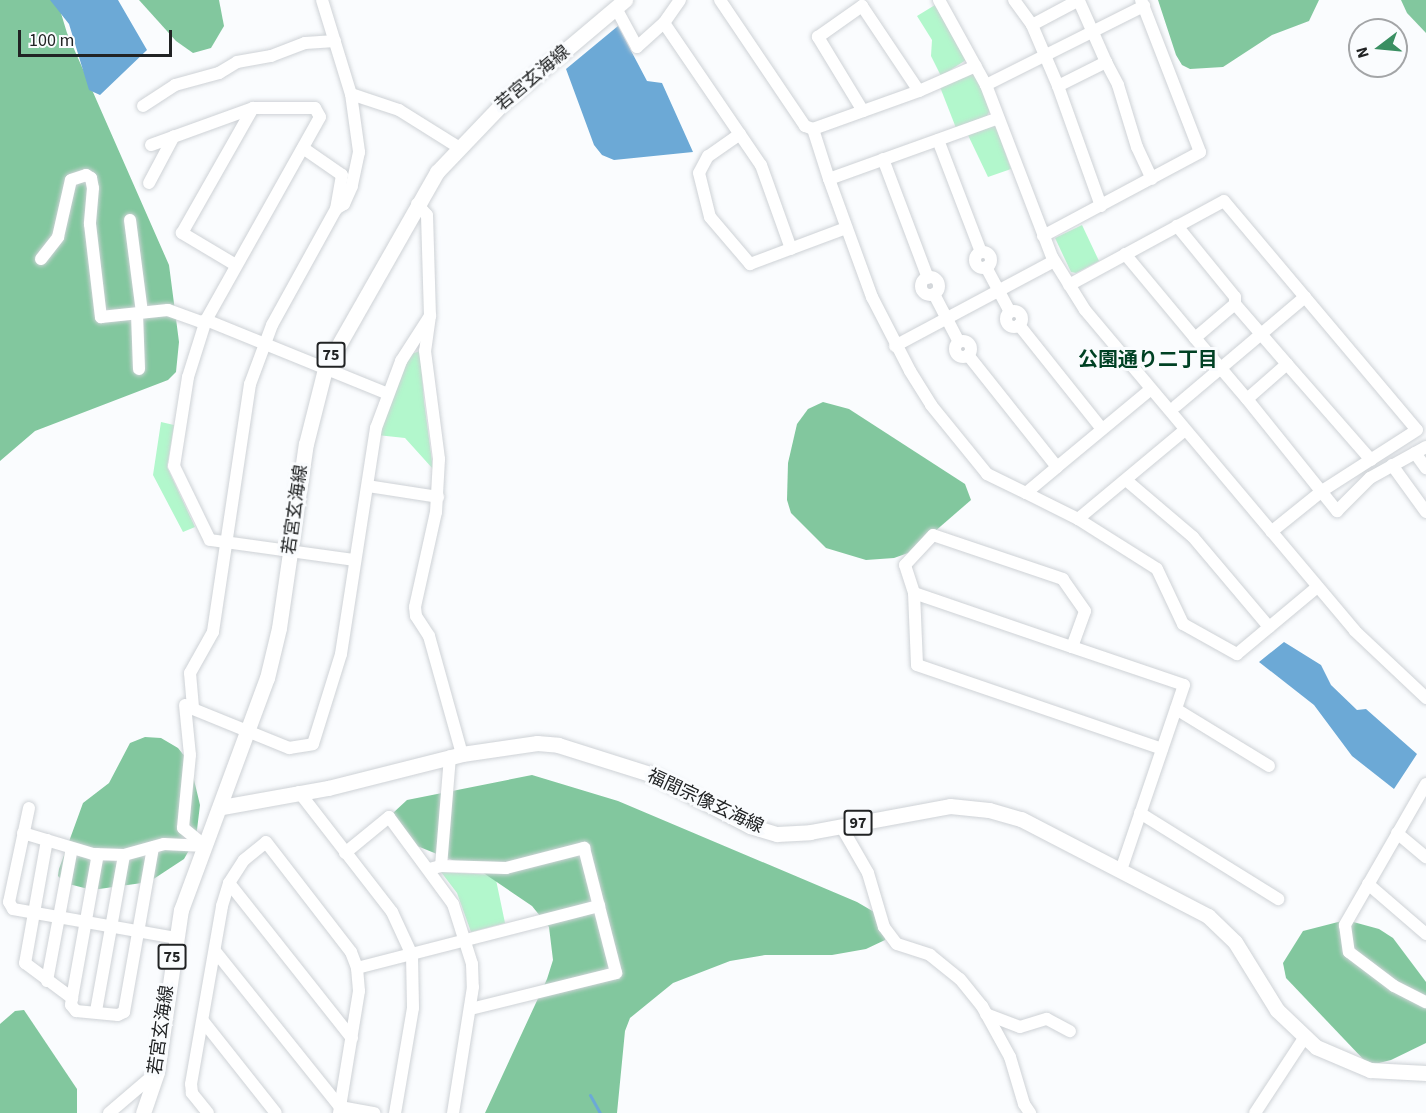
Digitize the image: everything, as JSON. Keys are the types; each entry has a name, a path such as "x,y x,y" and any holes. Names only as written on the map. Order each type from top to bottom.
{"main road":[{"name":"若宮玄海線","path":"143,1113 157,1072 175,938 205,846 249,733 276,638 309,426 325,369 417,204 458,147 503,103 621,5"},
{"name":"福間宗像玄海線","path":"222,807 516,743 558,745 650,774 764,831 789,834 941,807 973,807 1021,819 1191,906 1223,929 1245,956 1277,1010 1300,1043 1353,1065 1385,1072 1426,1073"}],"street":[{"path":"322,0 351,94 359,152 352,186 344,204 336,208"},
{"path":"621,5 637,47 664,23 680,0"},
{"path":"720,0 805,126 813,129 919,92 976,66"},
{"path":"939,0 986,85 1043,236 1054,261 1069,285 1151,389 1317,587 1382,659 1426,698"},
{"path":"1014,0 1032,25 1046,55 1101,206"},
{"path":"1032,25 1079,1 1118,85 1137,147 1152,178"},
{"path":"986,85 1092,32 1143,3 1200,152 1043,236"},
{"path":"863,111 818,37 862,6 919,92"},
{"path":"664,23 761,165 791,249"},
{"path":"143,106 175,85 219,73 237,62 272,56 305,43 335,41"},
{"path":"1058,86 1106,62"},
{"path":"351,94 399,110 458,147"},
{"path":"234,264 182,233 253,108"},
{"path":"152,145 253,108 315,108 320,117 234,264 206,320 188,377 174,466 203,531 210,540 355,560"},
{"path":"830,179 998,118"},
{"path":"813,129 846,228 895,346 931,405 987,474 1078,519 1157,569 1164,578 1176,615 1194,633 1237,654 1317,587"},
{"path":"740,134 702,161 699,173 704,205 750,264 846,228"},
{"path":"148,183 174,136"},
{"path":"938,140 981,252 976,262 986,267 1010,312 1020,313 1019,325 1102,429"},
{"path":"303,148 342,176 336,208 263,344 244,412 213,632 210,643 194,665 189,684 193,709 289,748 313,744 341,654 376,428 386,393 417,331 430,316"},
{"path":"883,159 928,278 922,282 923,290 934,294 959,342 969,343 968,355 1057,467"},
{"path":"41,260 58,237 71,180 86,175 91,178 90,224 101,317 168,310 201,322 206,320 386,393"},
{"path":"1069,285 1224,201 1417,430 1322,491 1271,532"},
{"path":"417,204 427,215 430,316 425,351 439,459 438,497 415,607 416,616 429,636 456,755 435,867"},
{"path":"130,220 139,313 139,369"},
{"path":"1177,226 1234,297 1235,304 1371,460"},
{"path":"1125,254 1222,368 1336,511 1370,478 1420,450 1426,468"},
{"path":"895,346 1054,261"},
{"path":"1176,406 1305,297"},
{"path":"1195,338 1235,304"},
{"path":"1247,399 1287,364"},
{"path":"1026,493 1151,389"},
{"path":"1078,519 1185,430"},
{"path":"1392,465 1426,512"},
{"path":"1126,480 1193,537 1269,627"},
{"path":"368,486 438,497"},
{"path":"1072,647 1085,611 1063,579 933,535 905,565 914,593 917,665 1162,749"},
{"path":"914,593 1184,685 1121,870"},
{"path":"185,705 190,755 183,828 205,846"},
{"path":"1176,709 1269,766"},
{"path":"1426,784 1344,925 1349,952 1395,986 1426,1002"},
{"path":"299,792 397,919 412,955 413,1008 395,1113"},
{"path":"29,808 9,902 13,909 175,938"},
{"path":"1140,813 1278,899"},
{"path":"345,853 389,817 435,867 453,904 472,964 470,1009 453,1113"},
{"path":"841,826 858,850 884,927 897,944 930,955 960,979 986,1014 1010,1057 1024,1104 1030,1113"},
{"path":"23,833 98,854 124,855 164,844 205,846"},
{"path":"1397,833 1426,857"},
{"path":"47,840 25,963 72,998"},
{"path":"208,1113 192,1093 191,1084 229,883 252,850 266,842 351,951 357,968 360,980 340,1110"},
{"path":"47,981 72,848"},
{"path":"98,854 72,998 74,1010 118,1015 124,1012 153,848"},
{"path":"435,867 506,868 584,848 616,973 470,1009"},
{"path":"96,1011 124,855"},
{"path":"229,883 352,1038"},
{"path":"1368,884 1426,934"},
{"path":"357,968 599,906"},
{"path":"215,951 340,1110 374,1113"},
{"path":"986,1014 1020,1028 1047,1019 1070,1031"},
{"path":"203,1021 276,1113"},
{"path":"1255,1113 1300,1043"},
{"path":"109,1113 157,1072"}],"green space":[{"path":"0,0 57,0 67,33 169,265 179,342 176,372 168,380 35,431 0,461"},
{"path":"139,0 219,0 224,26 211,48 193,53 176,41"},
{"path":"1158,0 1319,0 1309,21 1272,35 1223,67 1190,69 1182,65 1176,55"},
{"path":"1401,0 1426,0 1426,33 1407,13"},
{"path":"935,5 966,60 941,76 931,56 932,40 917,16"},
{"path":"969,73 975,74 990,110 987,116 956,128 940,87"},
{"path":"991,125 996,127 1011,169 988,177 967,133"},
{"path":"1082,225 1099,261 1076,273 1071,272 1055,238"},
{"path":"420,351 433,469 405,438 377,435 391,388 411,354"},
{"path":"823,402 849,409 965,484 971,500 911,552 894,558 866,560 826,548 791,513 787,500 788,463 797,424 808,409"},
{"path":"161,422 174,425 167,467 195,527 183,532 153,475"},
{"path":"145,737 161,738 178,748 190,763 200,805 196,838 184,859 149,882 92,890 65,883 58,876 59,869 83,803 109,783 130,743"},
{"path":"532,775 618,801 857,902 881,916 887,931 885,940 866,949 832,955 765,955 730,961 673,983 630,1018 625,1031 617,1113 485,1113 547,979 553,960 549,927 532,906 482,872 407,842 393,813 407,800"},
{"path":"441,872 495,875 505,923 471,932 457,893"},
{"path":"1346,920 1379,929 1393,938 1426,982 1426,1043 1391,1060 1375,1064 1364,1060 1286,978 1283,963 1303,931"},
{"path":"24,1010 77,1089 77,1113 0,1113 0,1024 15,1011"}],"water":[{"path":"50,0 118,0 147,50 100,95 89,90 69,24"},
{"path":"618,26 647,81 662,83 693,152 614,160 602,155 594,145 566,69"},
{"path":"1284,642 1321,665 1331,685 1357,710 1366,709 1417,754 1394,789 1352,756 1314,705 1259,662"}],"waterway":[{"path":"590,1095 600,1113"}],"district":[{"name":"公園通り二丁目","path":"1148,360"}]}
